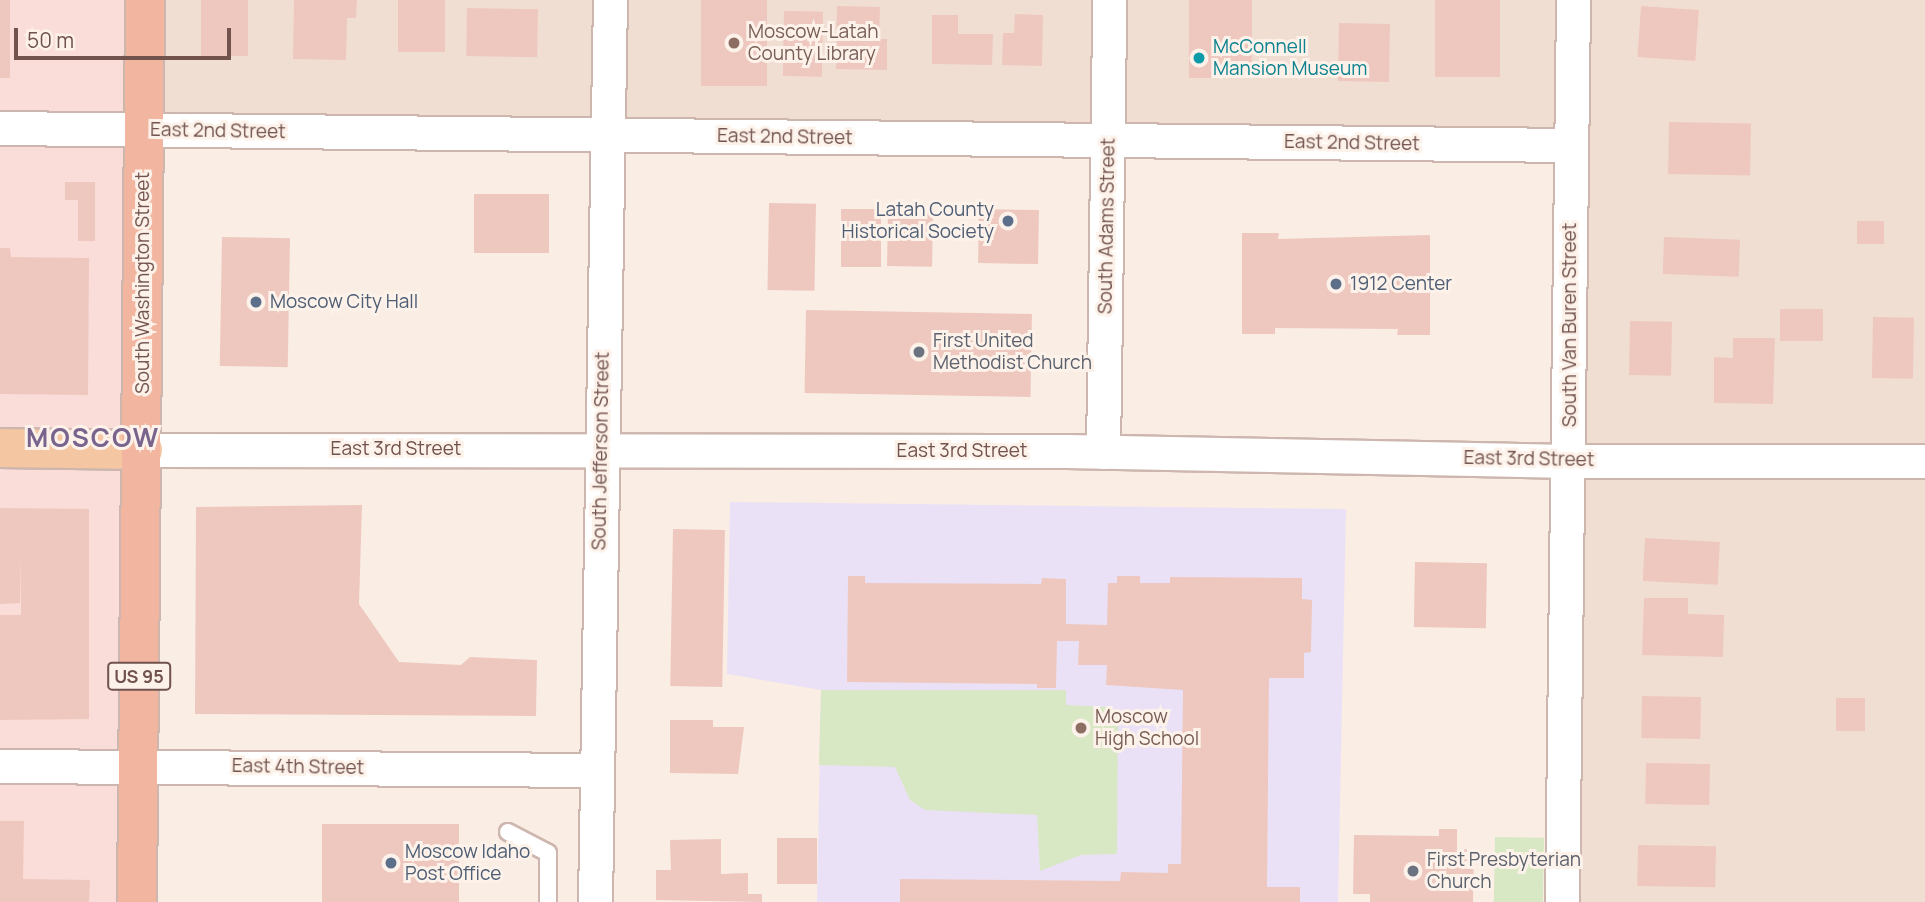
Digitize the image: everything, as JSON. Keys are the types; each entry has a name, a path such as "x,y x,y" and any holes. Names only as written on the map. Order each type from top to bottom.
{"highway":[{"name":"South Washington Street","path":"136,902 143,450 145,0"}],"main road":[{"name":"East 3rd Street","path":"0,448 143,450"}],"street":[{"name":"South Jefferson Street","path":"595,902 610,0"},
{"name":"South Adams Street","path":"1103,452 1109,0"},
{"name":"South Van Buren Street","path":"1562,902 1573,0"},
{"name":"East 2nd Street","path":"0,128 1570,145"},
{"name":"East 3rd Street","path":"143,450 1103,452 1569,461 1925,461"},
{"name":"East 4th Street","path":"0,766 596,770"}],"lane":[{"path":"508,832 548,853 548,902"}],"shaded area":[{"path":"0,0 144,0 144,902 0,902"},
{"path":"144,0 1925,0 1925,902 1562,902 1570,145 144,128"},
{"name":"Moscow High School","path":"730,502 1346,509 1338,902 817,902 821,690 727,674"}],"green space":[{"path":"821,690 1066,690 1066,705 1108,707 1118,719 1117,854 1081,855 1040,871 1037,815 925,810 910,800 895,767 819,765"},
{"path":"1495,837 1544,838 1543,902 1494,902"}],"building":[{"path":"0,0 10,0 10,78 0,78"},
{"path":"201,0 248,0 248,56 201,56"},
{"path":"294,0 357,0 356,18 347,18 346,60 293,59"},
{"path":"398,0 445,0 445,52 398,52"},
{"name":"Moscow-Latah County Library","path":"701,0 767,0 767,86 701,86"},
{"path":"1189,0 1252,0 1252,78 1189,78"},
{"path":"1435,0 1500,0 1500,77 1435,77"},
{"path":"837,6 880,7 879,39 887,39 887,70 836,69"},
{"path":"1641,6 1699,10 1695,61 1637,57"},
{"path":"467,8 538,9 537,57 466,56"},
{"path":"784,11 823,12 822,77 783,76"},
{"path":"1015,14 1043,15 1042,66 1002,65 1003,33 1014,33"},
{"path":"932,15 958,15 958,34 993,34 992,65 932,64"},
{"path":"1339,23 1390,24 1389,82 1338,81"},
{"path":"1669,122 1751,123 1750,175 1668,174"},
{"path":"65,182 95,182 95,241 78,241 78,200 65,200"},
{"path":"474,194 549,194 549,253 474,253"},
{"path":"769,203 816,204 814,291 767,290"},
{"path":"841,209 881,209 881,267 841,267"},
{"path":"979,209 1039,210 1038,264 978,263"},
{"path":"888,213 933,214 932,267 887,266"},
{"path":"1857,221 1884,221 1884,244 1857,244"},
{"name":"1912 Center","path":"1242,233 1279,233 1278,239 1430,235 1430,335 1397,335 1398,329 1275,328 1275,334 1242,334"},
{"name":"Moscow City Hall","path":"222,237 290,238 288,367 220,366"},
{"path":"1664,237 1740,240 1739,277 1663,274"},
{"path":"0,248 10,248 11,257 89,258 88,395 0,394"},
{"path":"1780,309 1823,309 1823,341 1780,341"},
{"name":"First United Methodist Church","path":"806,310 1032,314 1031,397 805,393"},
{"path":"1873,317 1914,318 1913,379 1872,378"},
{"path":"1630,321 1672,322 1671,376 1629,375"},
{"path":"1733,338 1775,338 1773,404 1714,403 1714,357 1733,358"},
{"path":"362,505 359,604 399,662 461,665 470,657 537,660 536,716 195,714 196,507"},
{"path":"0,508 89,509 89,719 0,720 0,615 21,615 21,556 20,603 0,604"},
{"path":"673,529 725,530 722,687 670,686"},
{"path":"1645,538 1720,542 1718,585 1643,581"},
{"path":"1415,562 1487,563 1486,628 1414,627"},
{"path":"848,576 865,576 865,583 1041,584 1042,578 1066,579 1066,624 1107,625 1108,583 1117,583 1117,576 1140,576 1140,583 1170,583 1170,577 1302,578 1302,599 1312,600 1311,652 1304,653 1304,678 1269,678 1267,887 1300,887 1300,902 900,902 900,879 1120,881 1121,872 1168,873 1168,864 1181,864 1183,690 1106,685 1107,665 1078,665 1079,641 1057,641 1056,688 1037,688 1037,684 847,682"},
{"path":"1644,598 1688,598 1688,614 1724,615 1723,657 1642,655"},
{"path":"1642,696 1701,697 1700,739 1641,738"},
{"path":"1836,698 1865,698 1865,731 1836,731"},
{"path":"670,720 713,720 713,727 744,727 738,774 670,773"},
{"path":"1646,763 1710,764 1709,805 1645,804"},
{"path":"0,821 24,821 23,879 90,880 89,902 0,902"},
{"name":"Moscow Idaho Post Office","path":"322,824 459,824 459,902 322,902"},
{"name":"First Presbyterian Church","path":"1439,829 1457,829 1457,849 1474,849 1473,902 1370,902 1370,894 1353,894 1354,835 1439,836"},
{"path":"777,838 817,838 817,884 777,884"},
{"path":"721,839 721,874 748,873 748,894 762,894 762,902 656,900 656,870 671,870 670,840"},
{"path":"1638,845 1716,846 1715,887 1637,886"}],"place":[{"name":"Moscow-Latah County Library","path":"734,43"},
{"name":"McConnell Mansion Museum","path":"1199,58"},
{"name":"Latah County Historical Society","path":"1008,221"},
{"name":"1912 Center","path":"1336,284"},
{"name":"Moscow City Hall","path":"256,302"},
{"name":"First United Methodist Church","path":"919,352"},
{"name":"Moscow High School","path":"1081,728"},
{"name":"Moscow Idaho Post Office","path":"391,863"},
{"name":"First Presbyterian Church","path":"1413,871"}],"district":[{"name":"MOSCOW","path":"93,438"}]}
